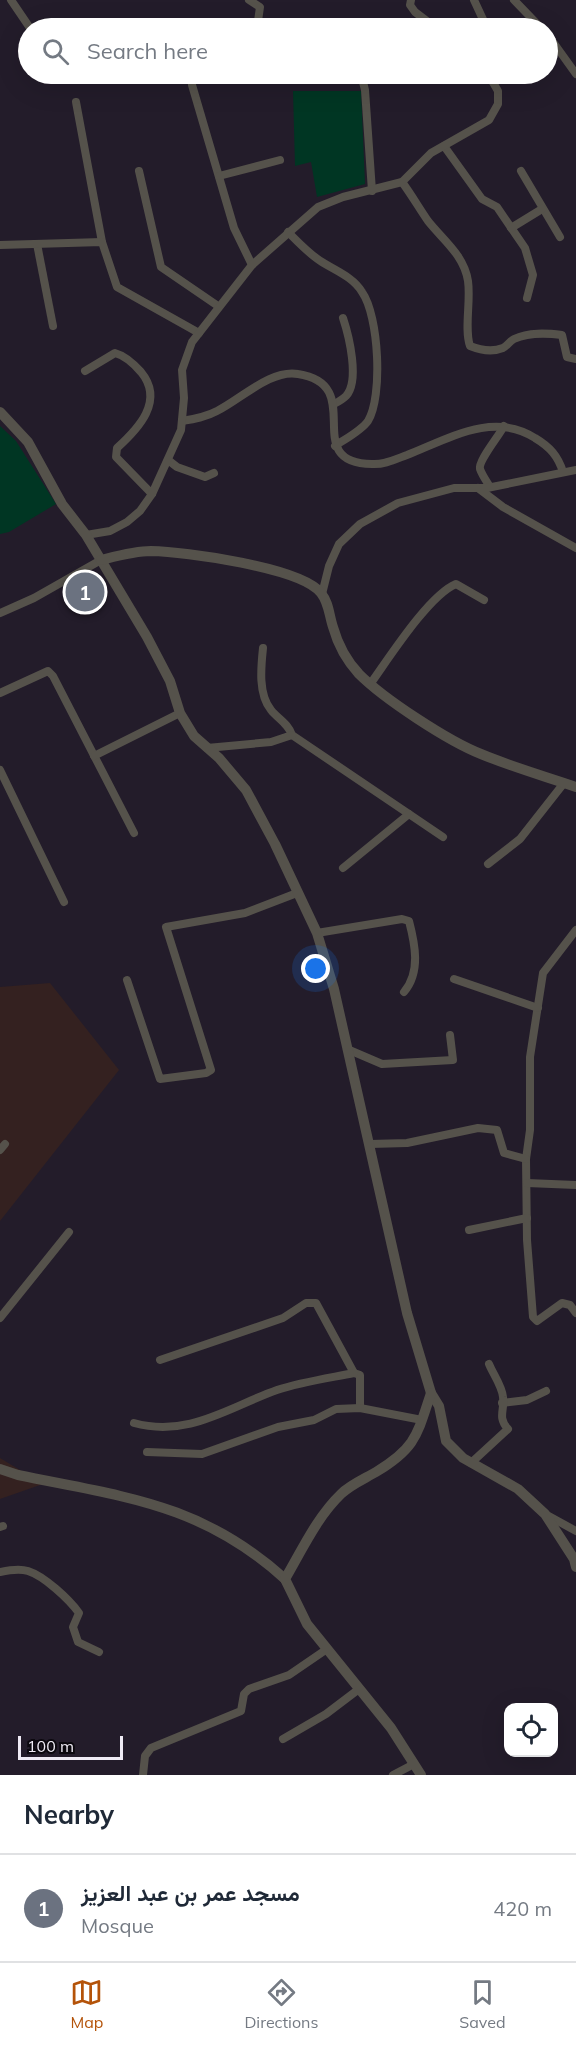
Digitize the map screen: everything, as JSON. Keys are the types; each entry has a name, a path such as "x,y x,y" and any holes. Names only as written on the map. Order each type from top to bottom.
{"street":[{"path":"11,0 23,18"},
{"path":"249,0 260,7 258,18"},
{"path":"411,0 410,5 423,18"},
{"path":"474,0 482,18"},
{"path":"514,0 531,18"},
{"path":"558,49 576,74"},
{"path":"193,84 234,228 252,265"},
{"path":"364,84 372,191"},
{"path":"86,535 110,531 127,522 140,511 152,494 168,460 182,421 182,370 192,342 252,265 318,207 342,197 402,182 431,153 489,120 498,104 498,92 494,84"},
{"path":"76,102 102,242 117,286 199,333"},
{"path":"444,146 482,199 497,207 525,248 533,267 527,298"},
{"path":"219,176 280,160"},
{"path":"139,171 161,267 218,306"},
{"path":"521,171 560,237"},
{"path":"402,182 429,222 454,247 468,279 470,310 467,338 471,346 478,350 497,349 504,348 513,339 537,333 562,335 567,357 576,359"},
{"path":"511,228 542,209"},
{"path":"288,232 307,251 348,277 363,293 372,321 376,348 374,410 366,424 335,446"},
{"path":"0,245 102,242"},
{"path":"37,244 53,326"},
{"path":"334,404 347,395 352,380 352,357 343,318"},
{"path":"85,371 115,353 134,364 147,379 150,403 146,417 140,427 116,452 116,457 152,494"},
{"path":"182,421 216,411 285,374 298,374 316,379 328,388 334,404 335,446 340,456 350,461 375,465 456,434 482,427 504,426 525,431 543,442 558,457 563,472"},
{"path":"0,412 28,442 62,504 86,535 101,560 165,673 180,713 194,736 246,790 275,844 317,933 334,989 406,1313 431,1393 439,1406 446,1441 452,1449 471,1463 518,1489 545,1514 576,1531"},
{"path":"490,487 480,470 480,461 504,426"},
{"path":"168,460 177,467 205,477 214,473"},
{"path":"322,594 329,566 339,544 360,524 398,503 454,488 490,487 576,470"},
{"path":"478,488 503,507 576,548"},
{"path":"0,613 34,598 101,560 148,551 211,557 294,577 313,584 322,594 343,654 391,700 458,743 480,754 576,787"},
{"path":"371,683 421,615 449,587 456,584 484,600"},
{"path":"263,648 261,679 269,709 286,723 292,735 443,837"},
{"path":"0,693 48,671 53,676 134,833"},
{"path":"94,756 180,713"},
{"path":"207,748 271,742 292,735"},
{"path":"0,770 64,902"},
{"path":"488,864 520,839 564,783"},
{"path":"343,868 409,814"},
{"path":"127,980 160,1080 206,1073 211,1070 166,927 245,913 297,893"},
{"path":"317,933 402,919 409,921 416,957 412,983 404,992"},
{"path":"576,930 543,973 530,1057 530,1130 526,1159 533,1317 537,1321 546,1317 562,1303 570,1305 576,1313"},
{"path":"454,979 538,1008"},
{"path":"347,1049 382,1064 453,1060 450,1035"},
{"path":"370,1144 407,1143 478,1128 497,1130 504,1153 526,1159"},
{"path":"528,1183 576,1185"},
{"path":"469,1230 527,1218"},
{"path":"0,1318 69,1232"},
{"path":"160,1360 283,1318 306,1303 316,1303 354,1372 360,1375 360,1408"},
{"path":"471,1463 508,1429 502,1422 504,1398 489,1364"},
{"path":"134,1423 154,1428 214,1419 277,1390 354,1372"},
{"path":"502,1403 528,1400 546,1391"},
{"path":"285,1579 327,1508 343,1492 393,1462 410,1448 423,1420 431,1393"},
{"path":"147,1452 202,1454 278,1427 314,1420 336,1409 360,1408 423,1420"},
{"path":"0,1469 18,1475 145,1500 193,1518 230,1536 259,1555 285,1579 307,1624 391,1728 421,1775"},
{"path":"545,1514 574,1559 576,1567"},
{"path":"0,1572 17,1569 30,1571 59,1592 79,1613 73,1627 78,1642 99,1652"},
{"path":"143,1775 145,1756 151,1748 241,1711 244,1694 249,1689 290,1675 327,1649"},
{"path":"283,1739 326,1714 359,1689"},
{"path":"393,1775 414,1764"}],"shaded area":[{"path":"50,983 119,1070 0,1221 0,987"},
{"path":"0,1458 43,1484 0,1499"}],"green space":[{"path":"293,91 361,91 365,184 317,197 311,162 295,166"},
{"path":"0,426 16,441 56,504 9,532 0,534"}],"place":[{"name":"مسجد عمر بن عبد العزيز","path":"85,592"}]}
